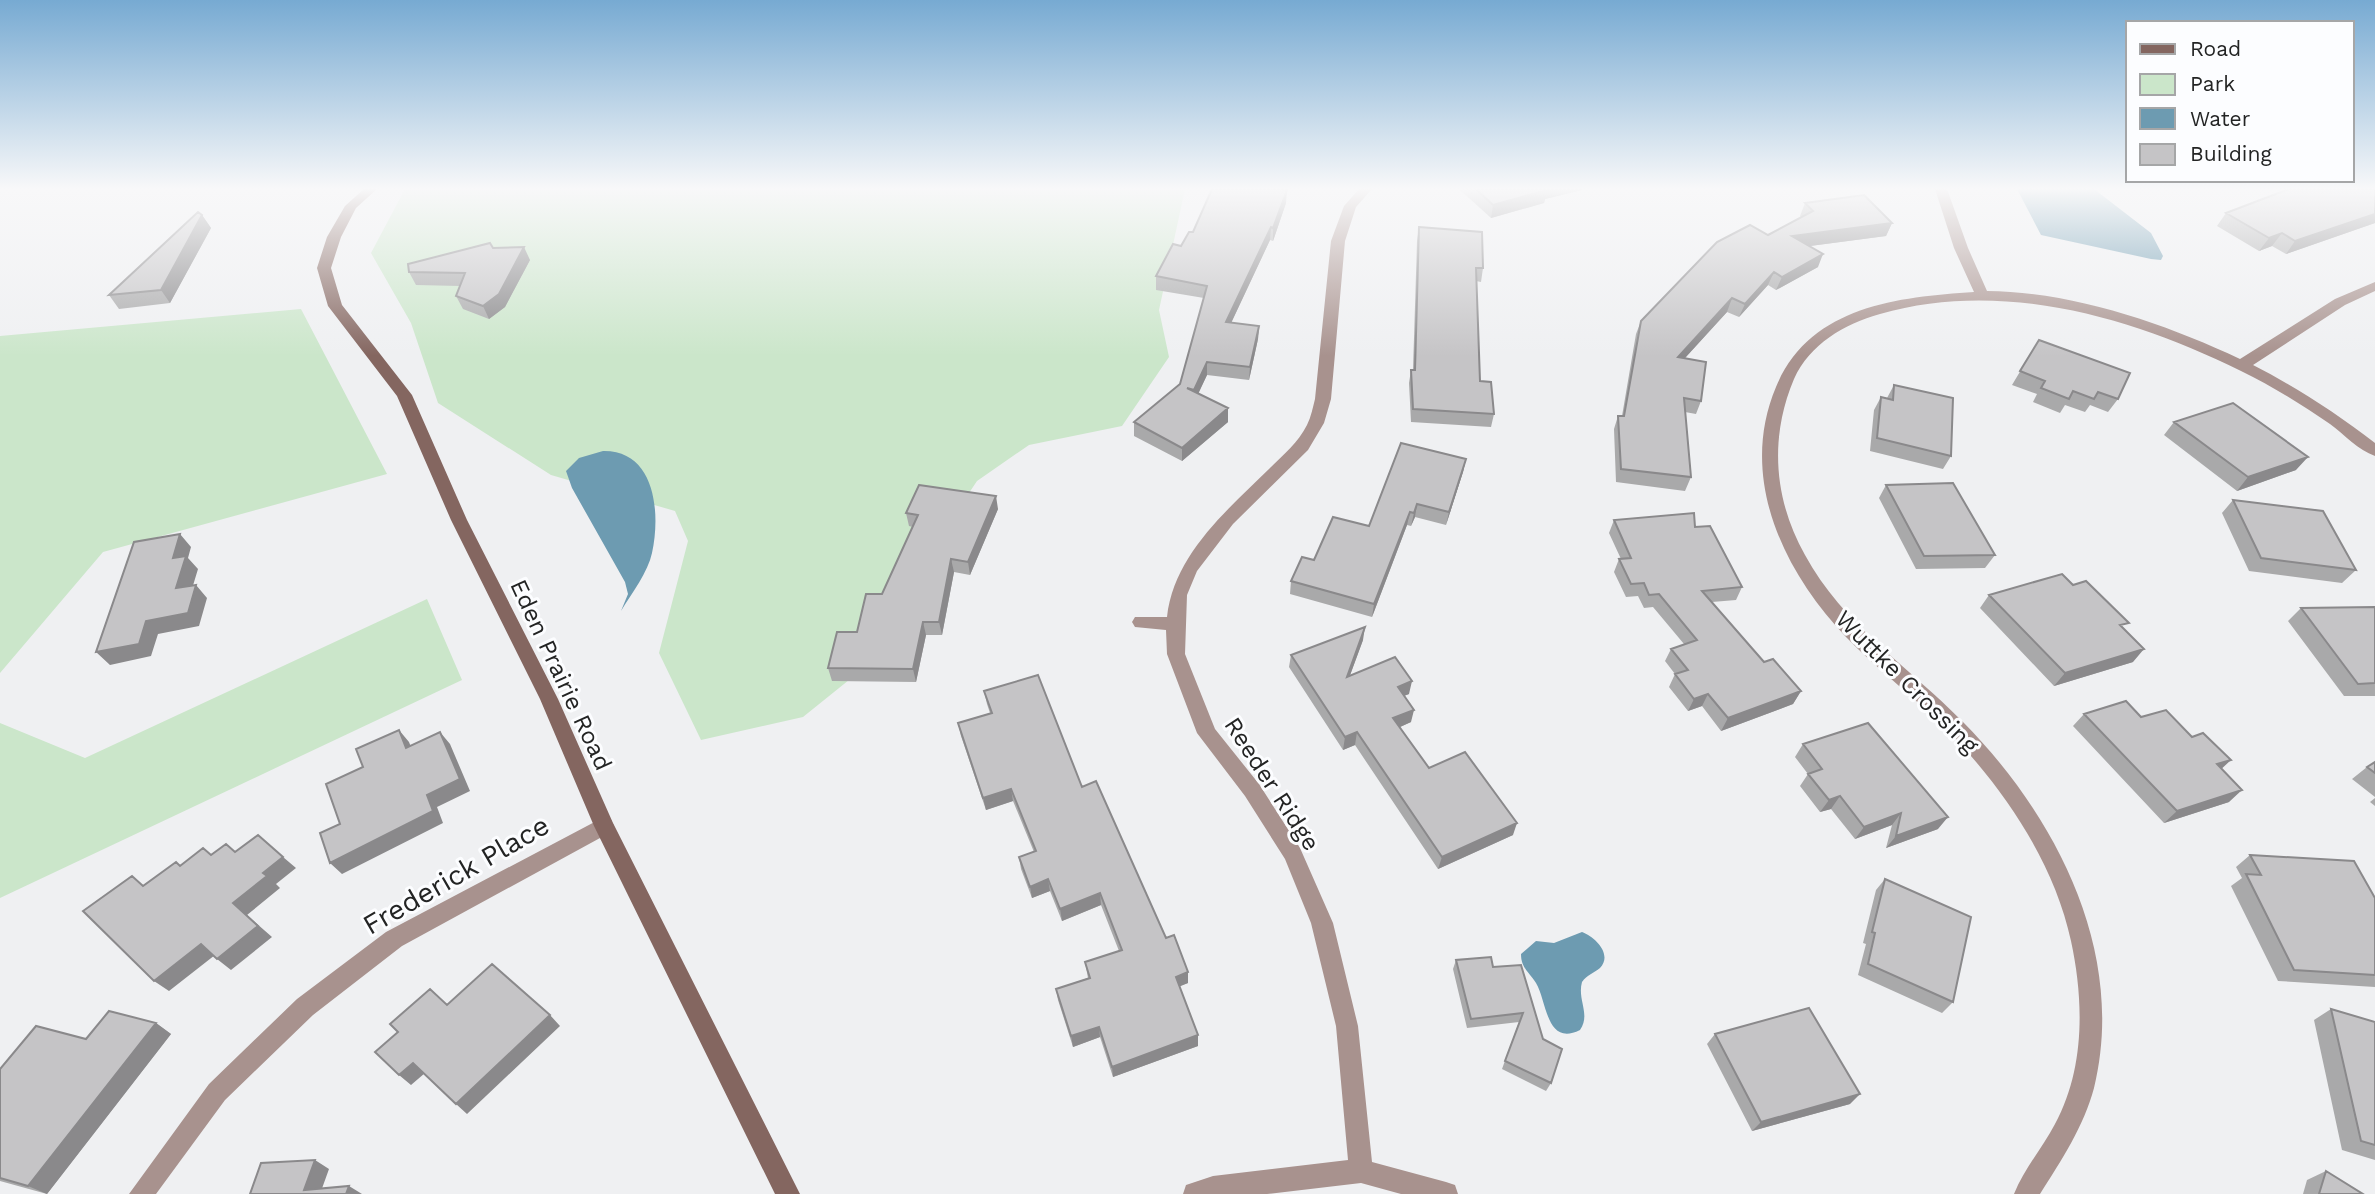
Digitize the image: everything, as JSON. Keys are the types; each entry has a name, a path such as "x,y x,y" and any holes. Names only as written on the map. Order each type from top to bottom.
{"street":[{"name":"Eden Prairie Road","path":"332,245 324,268 335,306 404,395 459,520 549,699 604,826 788,1194"},
{"name":"Reeder Ridge","path":"1338,245 1323,399 1315,423 1302,446 1227,520 1190,568 1178,595 1175,624 1176,654 1207,733 1252,790 1293,854 1321,923 1347,1026 1361,1171"},
{"path":"1960,245 1982,295"},
{"path":"2243,364 2328,309 2375,286"},
{"name":"Wuttke Crossing","path":"2026,1194 2058,1145 2081,1090 2093,1034 2090,978 2068,895 2061,874 2032,822 2000,776 1955,726 1854,636 1818,591 1790,544 1772,492 1770,464 1774,416 1793,365 1813,342 1850,320 1909,301 1982,295 2067,305 2146,326 2243,364 2275,380 2333,416 2375,451"},
{"path":"1141,622 1175,624"},
{"name":"Frederick Place","path":"141,1194 217,1092 305,1007 394,939 604,826"},
{"path":"1195,1194 1213,1188 1361,1171 1446,1194"}],"green space":[{"path":"375,245 1173,245 1159,310 1169,357 1122,426 1029,445 977,481 925,559 885,651 803,717 701,740 659,653 688,541 675,511 551,475 438,403 411,323 371,253"},
{"path":"301,309 387,474 103,552 0,673 0,336"},
{"path":"427,599 462,680 0,898 0,723 85,758"}],"water":[{"path":"2086,245 2157,245 2163,256 2161,260"},
{"path":"603,451 620,453 634,461 644,472 654,502 655,537 650,560 621,611 628,594 625,582 572,488 566,471 579,458"},
{"path":"1582,932 1601,947 1604,957 1600,968 1582,982 1583,1024 1580,1030 1569,1034 1560,1032 1549,1020 1540,991 1524,966 1521,954 1536,941 1554,943"}],"building":[{"path":"163,245 186,245 161,290 109,295"},
{"path":"483,245 491,245 493,248 524,247 499,294 483,306 456,296 465,273 409,272 408,264"},
{"path":"1173,245 1263,245 1226,322 1259,326 1250,367 1207,362 1194,390 1187,388 1228,408 1182,448 1134,422 1180,384 1207,286 1156,276"},
{"path":"1419,245 1482,245 1483,268 1476,268 1480,381 1491,382 1494,414 1413,409 1411,370 1415,370"},
{"path":"1714,245 1807,245 1823,254 1782,277 1774,272 1745,304 1732,298 1678,357 1706,362 1701,401 1684,398 1691,477 1621,469 1618,416 1624,416 1641,321"},
{"path":"2039,340 2130,373 2118,399 2098,392 2094,399 2073,391 2069,399 2041,388 2045,381 2020,371"},
{"path":"1894,385 1953,398 1951,456 1877,438 1881,397 1893,400"},
{"path":"2233,403 2308,457 2248,477 2174,422"},
{"path":"1401,443 1466,459 1449,512 1417,504 1414,513 1410,512 1374,604 1291,581 1302,557 1314,560 1333,517 1369,526"},
{"path":"1953,483 1995,555 1924,556 1886,485"},
{"path":"919,485 996,496 968,562 951,559 939,622 923,622 913,669 828,668 837,632 857,632 866,594 882,594 918,515 906,513"},
{"path":"2233,500 2323,511 2356,570 2261,558"},
{"path":"1694,513 1695,527 1710,526 1742,587 1702,591 1764,662 1773,659 1801,691 1728,718 1708,694 1694,699 1675,674 1688,670 1671,649 1697,640 1659,594 1649,595 1644,583 1631,584 1619,559 1631,558 1614,520"},
{"path":"180,534 173,558 186,556 176,588 196,585 188,613 146,621 139,644 96,652 134,542"},
{"path":"2062,574 2073,585 2086,581 2129,623 2120,625 2144,649 2065,673 1989,595"},
{"path":"2375,607 2375,683 2358,684 2301,608"},
{"path":"1365,627 1347,677 1395,657 1412,681 1398,687 1414,710 1393,718 1429,768 1465,752 1517,823 1442,857 1357,732 1345,737 1291,655"},
{"path":"1038,675 1082,787 1096,781 1166,938 1174,935 1188,972 1176,977 1198,1035 1112,1067 1099,1027 1071,1036 1056,989 1090,978 1085,962 1122,950 1100,893 1060,909 1048,879 1030,887 1019,857 1036,851 1011,789 983,798 958,723 992,713 984,691"},
{"path":"2126,701 2141,717 2166,710 2192,737 2203,733 2231,760 2217,764 2242,790 2177,811 2084,714"},
{"path":"1868,723 1948,817 1896,836 1901,813 1864,827 1840,796 1829,800 1808,774 1822,769 1803,744"},
{"path":"399,730 406,748 440,732 460,779 427,795 433,811 330,863 320,833 340,824 326,784 363,767 356,749"},
{"path":"2375,762 2375,773 2367,767"},
{"path":"258,835 283,857 263,873 267,876 233,903 258,926 217,959 201,944 154,981 83,911 132,876 143,886 176,862 180,866 203,848 211,855 226,844 235,852"},
{"path":"2250,855 2354,861 2375,898 2375,975 2294,970 2246,874 2261,875"},
{"path":"1885,879 1971,917 1953,1002 1868,964 1875,933 1872,932"},
{"path":"1491,957 1493,967 1521,965 1543,1039 1562,1049 1551,1083 1505,1061 1523,1013 1471,1019 1456,960"},
{"path":"492,964 550,1015 456,1104 413,1063 399,1075 375,1052 398,1032 390,1024 430,989 447,1005"},
{"path":"1809,1008 1860,1094 1761,1122 1715,1034"},
{"path":"2331,1009 2375,1022 2375,1145 2361,1141"},
{"path":"109,1011 156,1023 28,1186 0,1178 0,1069 36,1026 86,1039"},
{"path":"315,1160 304,1190 349,1186 346,1194 250,1194 261,1163"},
{"path":"2326,1171 2363,1194 2319,1194"}]}
